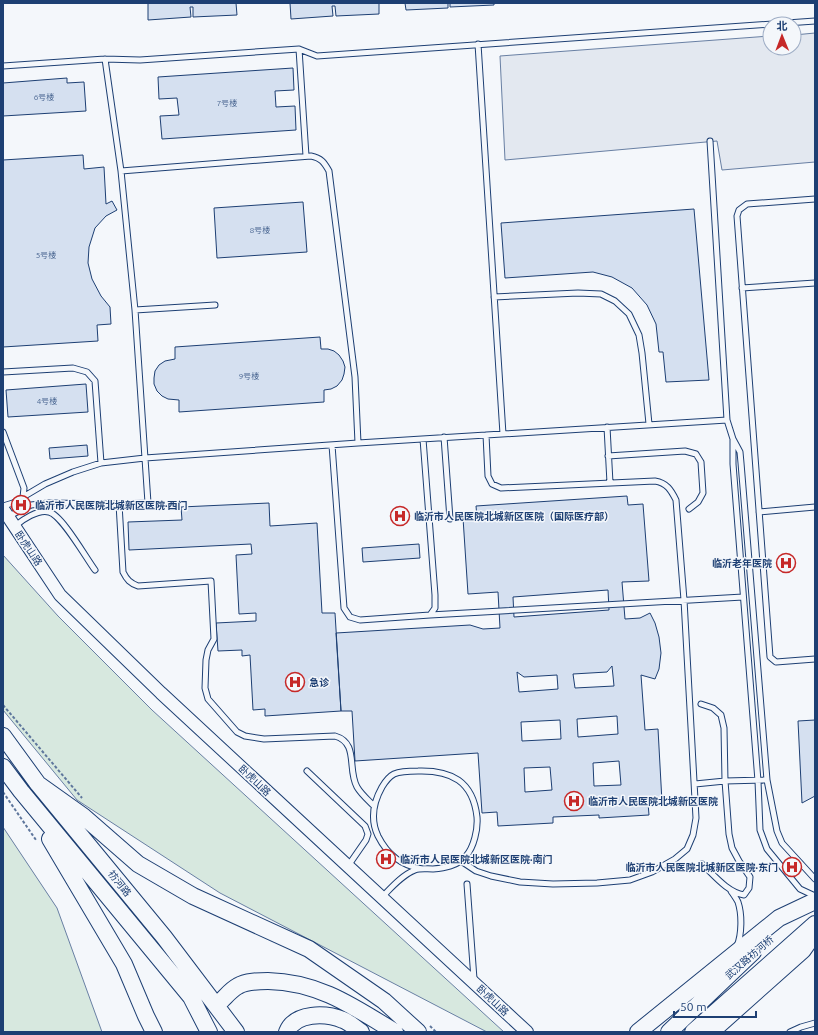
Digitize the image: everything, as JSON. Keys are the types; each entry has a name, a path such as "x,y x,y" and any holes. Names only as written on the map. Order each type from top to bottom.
{"main road":[{"name":"祊河路","path":"3,736 38,784 164,938 236,1032"},
{"name":"祊河路","path":"3,767 21,791 191,997 209,1032"},
{"path":"38,784 83,816 138,864 193,896 309,949 422,1027"},
{"path":"21,791 124,964 154,1032"},
{"name":"武汉路祊河桥","path":"668,1032 739,957 815,902"},
{"name":"武汉路祊河桥","path":"693,1032 815,924"},
{"path":"711,1032 803,950 815,933"},
{"path":"638,1032 739,957"},
{"path":"222,1000 238,986 257,981 282,982 309,987 345,1001 395,1032"},
{"path":"287,1032 289,1026 307,1016 328,1016 344,1020 361,1032"}],"street":[{"name":"卧虎山路","path":"6,515 60,595 161,693 527,1032"}],"lane":[{"path":"3,66 105,59 140,60 299,49 317,56 815,21"},
{"path":"478,44 503,434"},
{"path":"299,49 306,156"},
{"path":"6,515 31,505 48,503 148,503 135,310 121,171 105,59"},
{"path":"710,141 727,420 733,439 740,452 767,780 777,831 782,843 815,879"},
{"path":"121,171 306,156 320,158 325,163 329,171 355,377 358,443"},
{"path":"815,200 747,204 739,210 737,216 770,657 776,662 815,659"},
{"path":"742,288 815,284"},
{"path":"494,297 578,293 601,294 615,301 629,314 638,335 642,352 649,424"},
{"path":"135,310 215,306"},
{"path":"3,372 73,368 87,372 95,381 101,463"},
{"path":"6,515 12,503 45,484 73,472 101,463 145,458 444,437 727,420"},
{"path":"607,427 610,483"},
{"path":"3,432 24,488 23,497"},
{"path":"461,861 476,871 491,876 520,882 597,884 630,880 652,872 676,859 687,849 693,835 696,818 684,600 676,500 671,489 663,483 655,481 501,488 492,484 488,476 486,435"},
{"path":"444,437 450,519"},
{"path":"423,439 435,595 435,608 430,615"},
{"path":"733,439 733,464 758,781 760,830 767,849 800,888 815,896"},
{"path":"332,445 344,608 350,618 360,620 743,597"},
{"path":"608,456 686,451 696,454 701,462 703,493 698,502 689,509"},
{"path":"119,504 123,572 131,584 138,586 212,581 214,639 208,650 205,681 208,699 215,708 237,732 244,736 264,739 335,736 342,738 347,743 351,751 353,775 357,787 374,806"},
{"path":"758,512 815,507"},
{"path":"6,515 23,520 35,514 48,512 60,519 95,570"},
{"path":"701,704 713,708 721,715 724,728 725,781 729,834 732,848 750,877 749,888 744,895 736,893 702,864"},
{"path":"382,898 414,870 450,866 461,861 471,849 477,822 472,797 462,783 452,776 434,770 405,771 394,774 386,780 377,795 374,806 373,816 375,829 382,843 393,856 404,864 412,868 422,869"},
{"path":"307,771 365,826 368,834 366,840 348,866"},
{"path":"695,784 725,781 767,780"},
{"path":"467,884 474,982"},
{"path":"729,888 738,901 740,914 739,957"},
{"path":"790,1032 815,1023"}],"path":[{"path":"3,705 84,800"},
{"path":"422,1027 436,1032"}],"shaded area":[{"path":"815,33 815,162 722,170 717,141 505,160 500,56 762,37 762,56 802,56 802,34"},
{"path":"3,555 58,616 152,710 504,1032 487,1032 220,893 77,800 3,710"},
{"path":"3,827 57,908 102,1032 3,1032"}],"building":[{"path":"148,3 236,3 237,15 193,17 193,7 190,7 191,17 148,20"},
{"path":"290,3 379,3 379,14 336,16 335,6 332,6 333,16 291,19"},
{"path":"405,3 448,3 448,8 406,10"},
{"path":"450,3 494,3 494,5 450,7"},
{"path":"293,68 294,90 275,91 276,107 295,106 296,130 162,139 160,116 179,115 177,98 159,99 158,77"},
{"path":"67,78 67,83 84,82 86,111 3,116 3,83"},
{"path":"83,155 84,169 104,167 106,204 112,201 117,210 106,216 95,228 89,247 88,263 92,279 101,296 110,307 111,324 97,325 98,341 3,347 3,160"},
{"path":"303,202 307,252 217,258 214,208"},
{"path":"694,209 709,380 666,382 663,352 659,352 656,324 647,305 632,288 612,277 593,272 505,278 501,223"},
{"path":"320,337 321,349 334,351 339,355 345,367 342,380 337,386 324,390 324,402 179,412 179,400 168,399 162,396 157,391 154,384 155,371 159,365 165,361 175,359 175,347"},
{"path":"86,384 88,412 8,417 6,390"},
{"path":"87,445 88,456 50,459 49,448"},
{"path":"627,496 628,505 643,504 649,581 622,582 625,619 640,618 650,613 659,637 661,653 659,669 655,679 641,675 645,730 658,729 662,802 648,803 649,815 599,818 599,815 553,817 553,823 498,826 497,812 482,813 478,753 355,761 352,711 341,711 336,633 470,625 483,629 500,628 498,592 468,594 463,518 477,517 476,506","holes":["608,590 609,610 514,617 513,597","612,666 614,686 575,688 573,674 607,672","517,672 524,677 557,675 558,689 519,692","617,716 618,734 578,737 577,719","560,720 561,739 522,741 521,722","619,761 621,785 594,786 593,763","550,767 552,790 525,792 524,768"]},
{"path":"269,503 270,526 317,523 322,613 335,613 341,711 265,716 265,709 253,710 250,655 242,656 242,650 218,651 216,623 256,621 256,613 239,614 236,555 252,554 251,544 129,550 128,522 182,520 181,507"},
{"path":"419,544 420,558 363,562 362,548"},
{"path":"815,720 815,796 802,803 798,721"}],"place":[{"name":"临沂市人民医院北城新区医院·西门","path":"21,505"},
{"name":"临沂市人民医院北城新区医院（国际医疗部）","path":"400,516"},
{"name":"临沂老年医院","path":"786,563"},
{"name":"急诊","path":"295,682"},
{"name":"临沂市人民医院北城新区医院","path":"574,801"},
{"name":"临沂市人民医院北城新区医院·南门","path":"386,859"},
{"name":"临沂市人民医院北城新区医院·东门","path":"792,867"}]}
